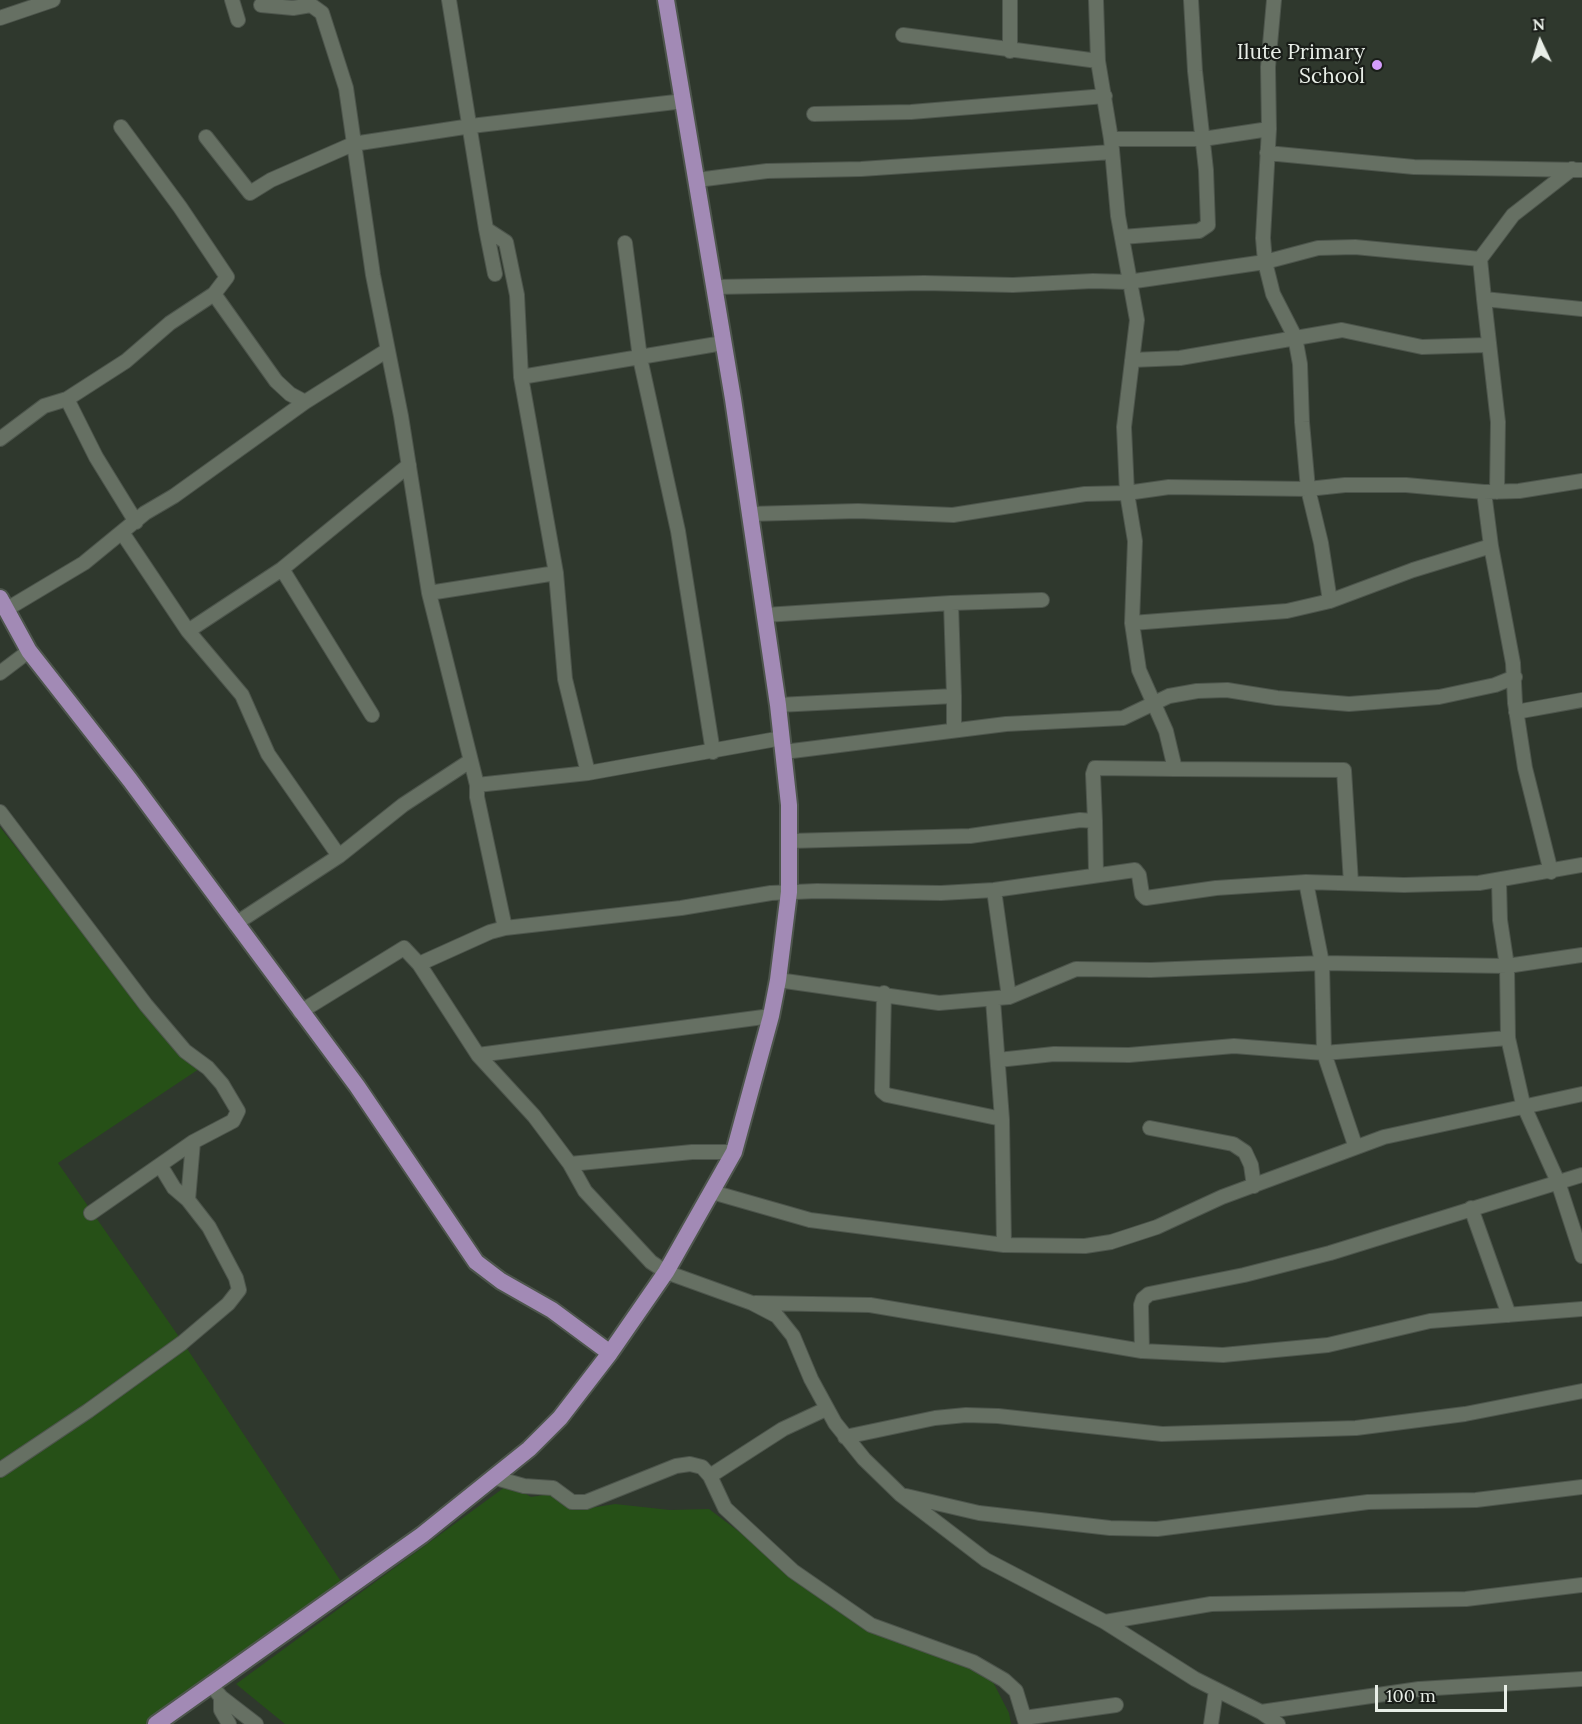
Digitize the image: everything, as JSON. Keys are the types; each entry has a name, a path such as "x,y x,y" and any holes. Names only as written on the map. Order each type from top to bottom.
{"main road":[{"path":"156,1724 216,1690 496,1478 560,1418 610,1353 666,1272 734,1152 771,1016 778,980 789,892 789,841 783,745 765,615 697,180 666,0"},
{"path":"3,603 29,651 130,780 357,1086 480,1267 552,1310 610,1353"}],"street":[{"path":"0,18 53,0"},
{"path":"232,0 238,20"},
{"path":"449,0 495,274"},
{"path":"1010,0 1010,51"},
{"path":"1096,0 1094,25 1098,60 1105,96 1128,282 1137,320 1124,427 1127,493 1134,523 1136,562 1132,623 1139,670 1155,703 1174,754 1176,769"},
{"path":"1122,237 1205,229 1208,225 1191,0"},
{"path":"1274,0 1268,67 1269,129 1263,238 1264,262 1273,294 1295,337 1308,489 1321,543 1330,601"},
{"path":"261,5 293,8 311,5 322,13 346,88 386,351 409,465 429,593 477,785 477,797 505,928"},
{"path":"903,35 1010,51 1098,60"},
{"path":"814,114 910,112 1105,96"},
{"path":"206,137 250,193 271,180 353,144 471,126 684,101"},
{"path":"0,439 44,406 67,399 126,361 170,323 214,294 226,281 226,274 121,127"},
{"path":"697,180 767,171 861,170 1111,145 1203,139 1269,129"},
{"path":"1268,153 1414,167 1577,169"},
{"path":"1551,872 1525,768 1516,712 1515,677 1491,546 1491,492 1498,422 1487,345 1480,259 1513,215 1577,169"},
{"path":"486,229 506,242 517,295 521,377 556,573 565,679 588,773"},
{"path":"625,243 640,358 678,531 713,752"},
{"path":"714,287 1128,282 1264,262 1318,248 1355,247 1480,259"},
{"path":"214,294 276,381 290,394 305,402"},
{"path":"1484,299 1582,309"},
{"path":"1132,360 1180,358 1295,337 1348,330 1422,347 1487,345"},
{"path":"521,377 723,343"},
{"path":"3,603 49,586 305,402 386,351"},
{"path":"67,399 96,457 136,522"},
{"path":"188,631 282,569 409,465"},
{"path":"749,514 858,511 953,515 1085,494 1127,493 1169,487 1308,489 1345,485 1406,485 1491,492 1519,491 1582,481"},
{"path":"123,534 188,631 242,695 268,754 339,855"},
{"path":"1132,623 1284,611 1330,601 1413,570 1491,546"},
{"path":"282,569 372,715"},
{"path":"429,593 556,573"},
{"path":"765,615 951,603 1042,600"},
{"path":"951,603 954,730"},
{"path":"0,673 29,651"},
{"path":"477,785 588,773 713,752 1006,724 1124,718 1169,696 1217,690 1349,704 1439,697 1495,685 1515,677"},
{"path":"778,705 954,696"},
{"path":"1516,712 1582,700"},
{"path":"236,924 339,855 403,805 470,761"},
{"path":"1096,874 1093,774 1095,768 1344,770 1351,883"},
{"path":"0,812 146,1005 185,1051 208,1068 222,1084 238,1111 233,1121 194,1142 91,1213"},
{"path":"789,841 970,836 1080,820 1095,821"},
{"path":"419,964 490,932 505,928 681,908 789,892 899,894 994,890 1135,870 1139,875 1142,894 1146,898 1216,888 1306,882 1404,885 1499,881 1582,865"},
{"path":"1499,881 1500,921 1507,966 1508,1038 1523,1104 1558,1182 1582,1256"},
{"path":"1306,882 1322,963 1324,1053 1355,1145"},
{"path":"994,890 1009,997"},
{"path":"300,1012 404,948 419,964 478,1055 517,1095 570,1164 585,1191 611,1220 651,1262 666,1272 752,1303 777,1316 793,1336 826,1409 845,1437 901,1495 986,1560 1105,1622 1216,1690 1261,1712 1278,1724"},
{"path":"778,980 939,1002 993,1000 1009,997 1076,969 1151,970 1322,963 1507,966 1582,955"},
{"path":"884,993 882,1090 887,1095 1002,1119"},
{"path":"993,1000 1002,1119 1004,1245"},
{"path":"478,1055 771,1016"},
{"path":"998,1060 1054,1054 1129,1055 1234,1046 1324,1053 1508,1038"},
{"path":"712,1192 810,1220 1004,1245 1085,1246 1111,1242 1157,1227 1187,1211 1355,1145 1523,1104 1582,1094"},
{"path":"1150,1128 1233,1144 1245,1152 1251,1165 1254,1186"},
{"path":"188,1200 194,1142"},
{"path":"570,1164 692,1152 734,1152"},
{"path":"0,1470 88,1411 182,1343 235,1296 239,1285 209,1227 188,1200 174,1188 160,1165"},
{"path":"1142,1351 1141,1305 1143,1299 1149,1294 1244,1275 1330,1253 1582,1175"},
{"path":"1471,1208 1509,1315"},
{"path":"752,1303 870,1305 1142,1351 1222,1355 1328,1345 1410,1324 1582,1309"},
{"path":"845,1437 935,1418 966,1415 998,1416 1162,1434 1356,1428 1465,1414 1582,1390"},
{"path":"710,1476 783,1429 826,1409"},
{"path":"496,1478 524,1486 553,1488 572,1502 586,1502 676,1466 690,1464 702,1467 710,1476 725,1508 793,1571 871,1625 973,1662 1004,1680 1016,1691 1025,1721 1116,1705"},
{"path":"901,1495 979,1512 1110,1528 1157,1529 1368,1502 1476,1500 1582,1487"},
{"path":"1105,1622 1211,1604 1466,1599 1582,1585"},
{"path":"1261,1712 1419,1689 1582,1679"},
{"path":"216,1690 221,1710 229,1724"},
{"path":"216,1690 256,1724"},
{"path":"1211,1724 1216,1690"}],"green space":[{"path":"0,827 178,1054 199,1069 58,1163 184,1344 346,1589 155,1724 0,1724"},
{"path":"509,1484 531,1497 550,1494 578,1510 615,1504 670,1510 709,1509 864,1626 940,1652 992,1680 1009,1713 1011,1724 285,1724 236,1684"}],"place":[{"name":"Ilute Primary School","path":"1377,65"}]}
